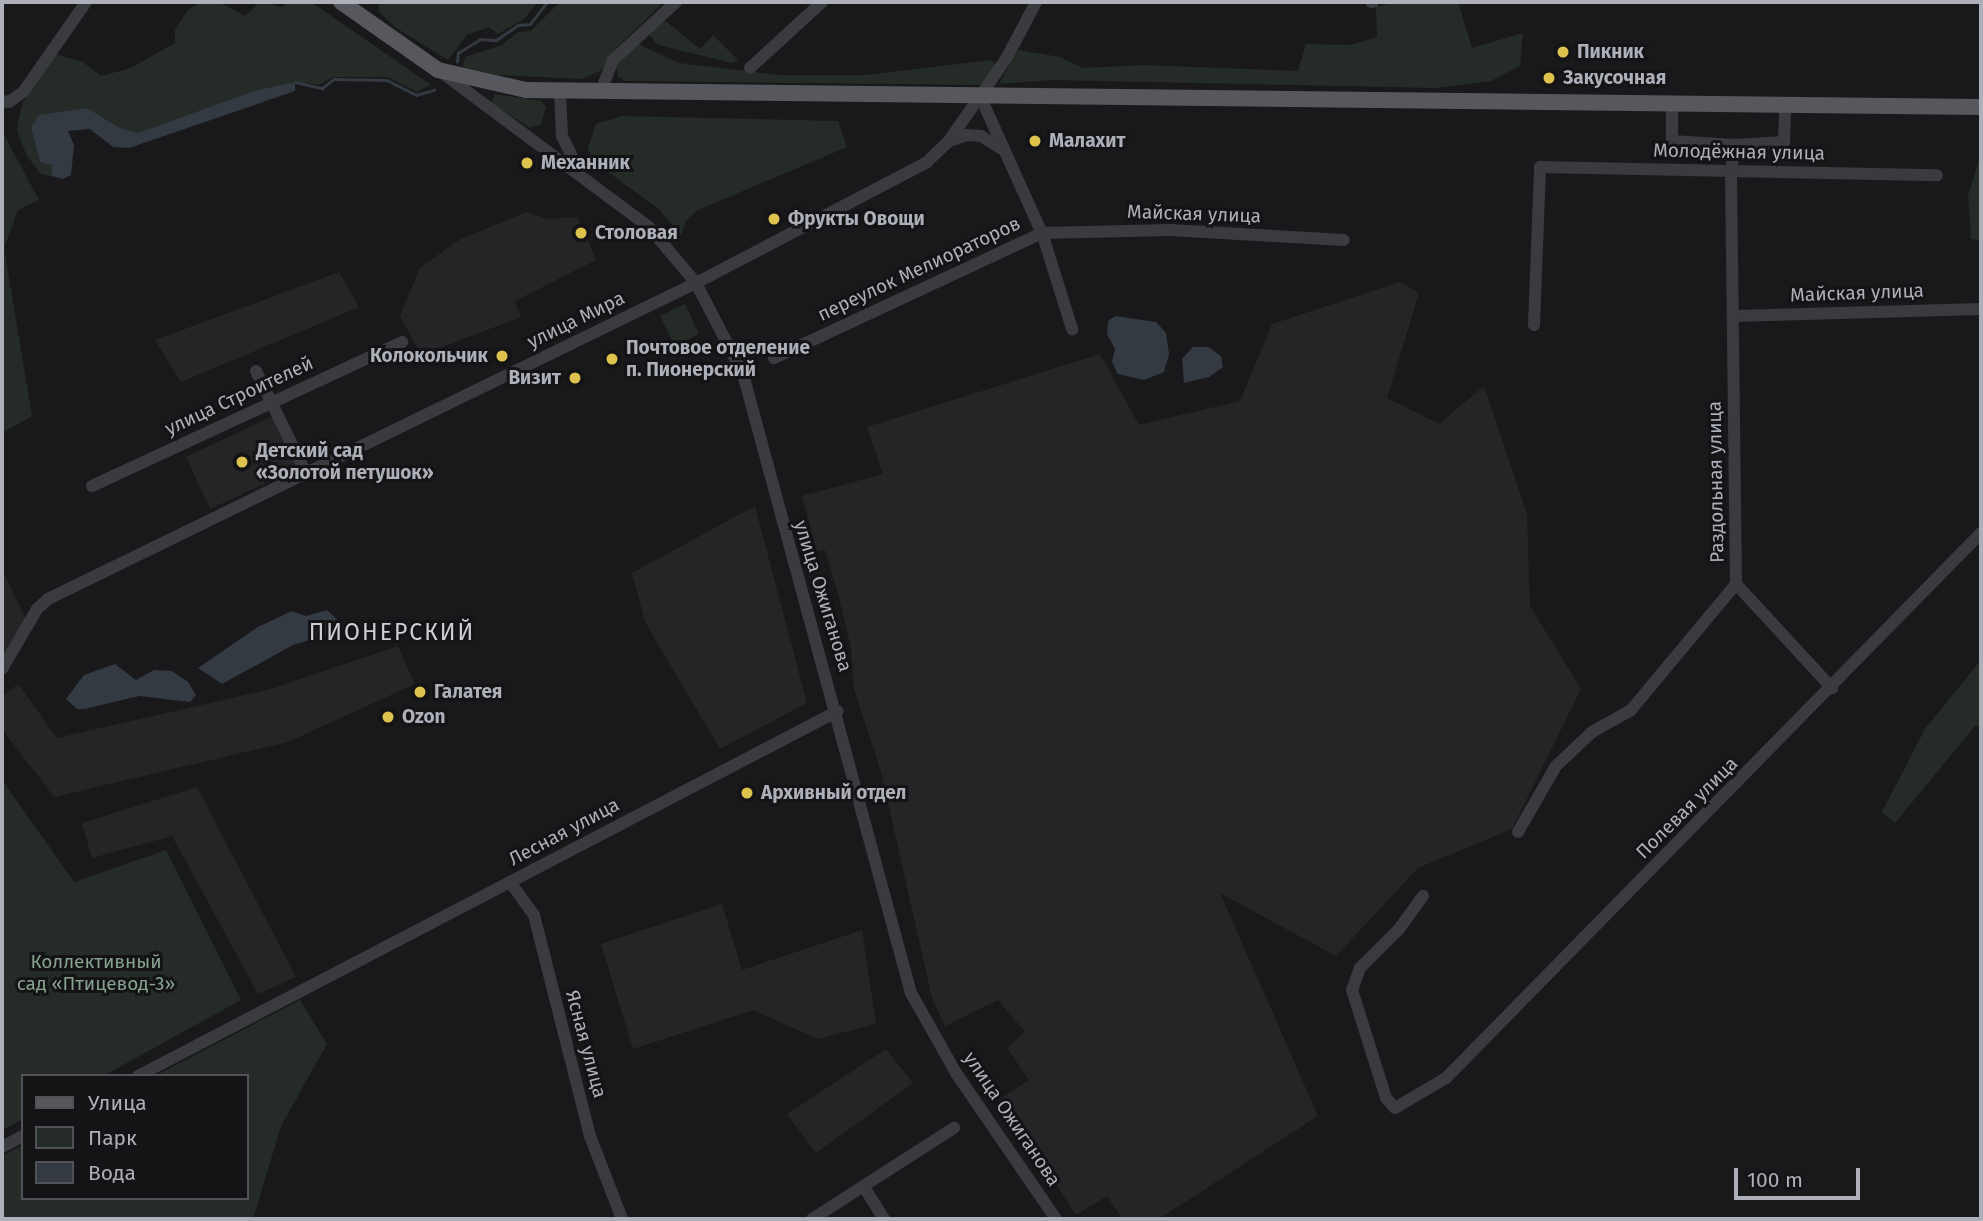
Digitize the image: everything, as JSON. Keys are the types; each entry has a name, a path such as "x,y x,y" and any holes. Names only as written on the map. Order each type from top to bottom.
{"main road":[{"path":"341,2 438,70 504,88 560,91 1981,107"}],"street":[{"path":"2,101 24,91 86,2"},
{"path":"601,91 613,60 676,2"},
{"path":"750,68 822,2"},
{"name":"улица Мира","path":"2,669 37,609 48,599 696,283 902,178 948,142 980,96 1036,2"},
{"name":"улица Ожиганова","path":"438,70 649,226 696,283 743,374 838,711 911,993 956,1073 1056,1219"},
{"path":"560,91 562,136 584,178"},
{"path":"980,96 1042,233 1072,329"},
{"path":"1672,104 1672,141 1735,145 1784,142 1785,105"},
{"path":"948,142 967,135 981,136 1002,149"},
{"name":"Раздольная улица","path":"1518,832 1556,766 1592,732 1639,701 1736,584 1731,171 1735,145"},
{"name":"Молодёжная улица","path":"1534,325 1540,167 1937,175"},
{"name":"Майская улица","path":"1042,233 1170,230 1345,240"},
{"name":"переулок Мелиораторов","path":"774,358 1042,233"},
{"name":"Майская улица","path":"1734,316 1981,309"},
{"name":"улица Строителей","path":"92,486 402,342"},
{"path":"256,371 306,473"},
{"name":"Полевая улица","path":"1423,897 1401,928 1360,968 1352,989 1390,1104 1403,1107 1446,1078 1832,688 1981,533"},
{"path":"1736,584 1832,688"},
{"name":"Лесная улица","path":"142,1074 838,711"},
{"name":"Ясная улица","path":"510,882 534,915 590,1136 622,1219"},
{"path":"812,1219 954,1128"},
{"path":"2,1147 21,1137"},
{"path":"864,1187 884,1219"}],"shaded area":[{"path":"526,212 548,219 578,217 596,260 515,301 521,317 421,355 400,316 420,268 459,240"},
{"path":"339,272 359,307 181,382 155,340"},
{"path":"1400,282 1419,293 1387,398 1439,424 1484,386 1527,514 1530,606 1581,689 1512,829 1418,868 1336,956 1220,893 1318,1116 1159,1219 1122,1219 1107,1196 1076,1215 1000,1099 1029,1080 1007,1048 1025,1032 998,1000 945,1026 932,998 881,772 854,689 851,648 839,597 825,550 817,551 802,496 883,474 867,427 1100,354 1139,425 1240,401 1272,324"},
{"name":"Детский сад «Золотой петушок»","path":"273,416 298,468 210,509 186,457"},
{"path":"755,506 807,703 720,749 645,622 632,573"},
{"path":"2,569 26,619 2,659"},
{"path":"398,646 415,684 288,742 54,797 2,729 2,697 18,684 57,738 271,689"},
{"path":"197,787 296,977 258,994 172,836 92,858 82,823"},
{"path":"722,904 742,970 862,930 876,1024 818,1039 753,1010 633,1049 601,944"},
{"path":"886,1049 913,1083 816,1153 787,1114"}],"green space":[{"path":"201,2 219,2 245,16 260,2 282,7 289,2 311,2 431,85 417,92 388,77 333,77 319,85 295,82 257,90 138,133 120,128 87,108 65,112 31,128 40,162 53,165 52,176 41,174 27,156 17,131 23,102 55,54 83,62 101,76 131,68 175,43 175,30 188,10"},
{"path":"379,2 538,2 524,19 498,34 489,27 467,35 448,60 396,28 379,12"},
{"path":"560,2 664,2 613,51 602,70 582,79 497,75 463,67 465,57 502,45 518,32 531,31"},
{"path":"1397,2 1458,2 1472,48 1523,33 1520,66 1491,81 1437,88 1051,80 999,84 1018,50 1060,57 1083,68 1144,65 1298,71 1306,44 1350,45 1377,37 1376,7"},
{"path":"663,19 700,49 713,35 738,60 732,63 658,45 647,32"},
{"path":"636,43 679,63 778,75 865,75 992,60 996,65 987,85 625,81 618,77 616,64"},
{"path":"495,94 541,101 546,107 541,124 530,128 491,103"},
{"path":"622,116 838,121 847,147 698,210 686,220 681,235 660,210 593,161 588,148 596,124"},
{"path":"2,131 39,200 18,210 4,248 32,416 2,433"},
{"path":"1981,155 1981,240 1971,239 1968,195"},
{"path":"685,304 699,334 675,346 660,316"},
{"path":"1981,660 1981,726 1975,726 1895,823 1882,812 1925,729"},
{"name":"Коллективный сад «Птицевод-3»","path":"2,780 74,882 166,850 241,1000 107,1074 21,1074 21,1120 2,1130"},
{"path":"300,1000 327,1044 281,1126 253,1219 2,1219 2,1156 21,1146 21,1200 248,1200 248,1074 159,1074"}],"water":[{"path":"295,82 295,91 129,148 113,147 90,129 68,131 74,145 71,175 63,179 52,176 52,165 40,162 31,128 39,115 87,108 120,128 138,133 257,90"},
{"path":"1115,316 1156,322 1166,333 1169,354 1164,372 1144,380 1118,374 1112,362 1115,349 1107,334 1108,321"},
{"path":"1193,347 1208,347 1221,356 1223,367 1209,377 1184,383 1182,359"},
{"path":"327,610 347,629 293,645 222,684 198,668 258,627 292,611 306,616"},
{"path":"115,664 136,680 154,670 172,671 188,682 196,695 190,702 139,696 85,709 77,709 66,699 84,675"}],"waterway":[{"path":"457,62 458,53 480,39 496,40 518,25 530,24 547,2"},
{"path":"295,82 322,88 334,79 387,80 416,95 434,90"}],"place":[{"name":"Пикник","path":"1563,52"},
{"name":"Закусочная","path":"1549,78"},
{"name":"Малахит","path":"1035,141"},
{"name":"Механник","path":"527,163"},
{"name":"Фрукты Овощи","path":"774,219"},
{"name":"Столовая","path":"581,233"},
{"name":"Колокольчик","path":"502,356"},
{"name":"Почтовое отделение п. Пионерский","path":"612,359"},
{"name":"Визит","path":"575,378"},
{"name":"Детский сад «Золотой петушок»","path":"242,462"},
{"name":"Галатея","path":"420,692"},
{"name":"Ozon","path":"388,717"},
{"name":"Архивный отдел","path":"747,793"}],"district":[{"name":"ПИОНЕРСКИЙ","path":"392,632"}]}
